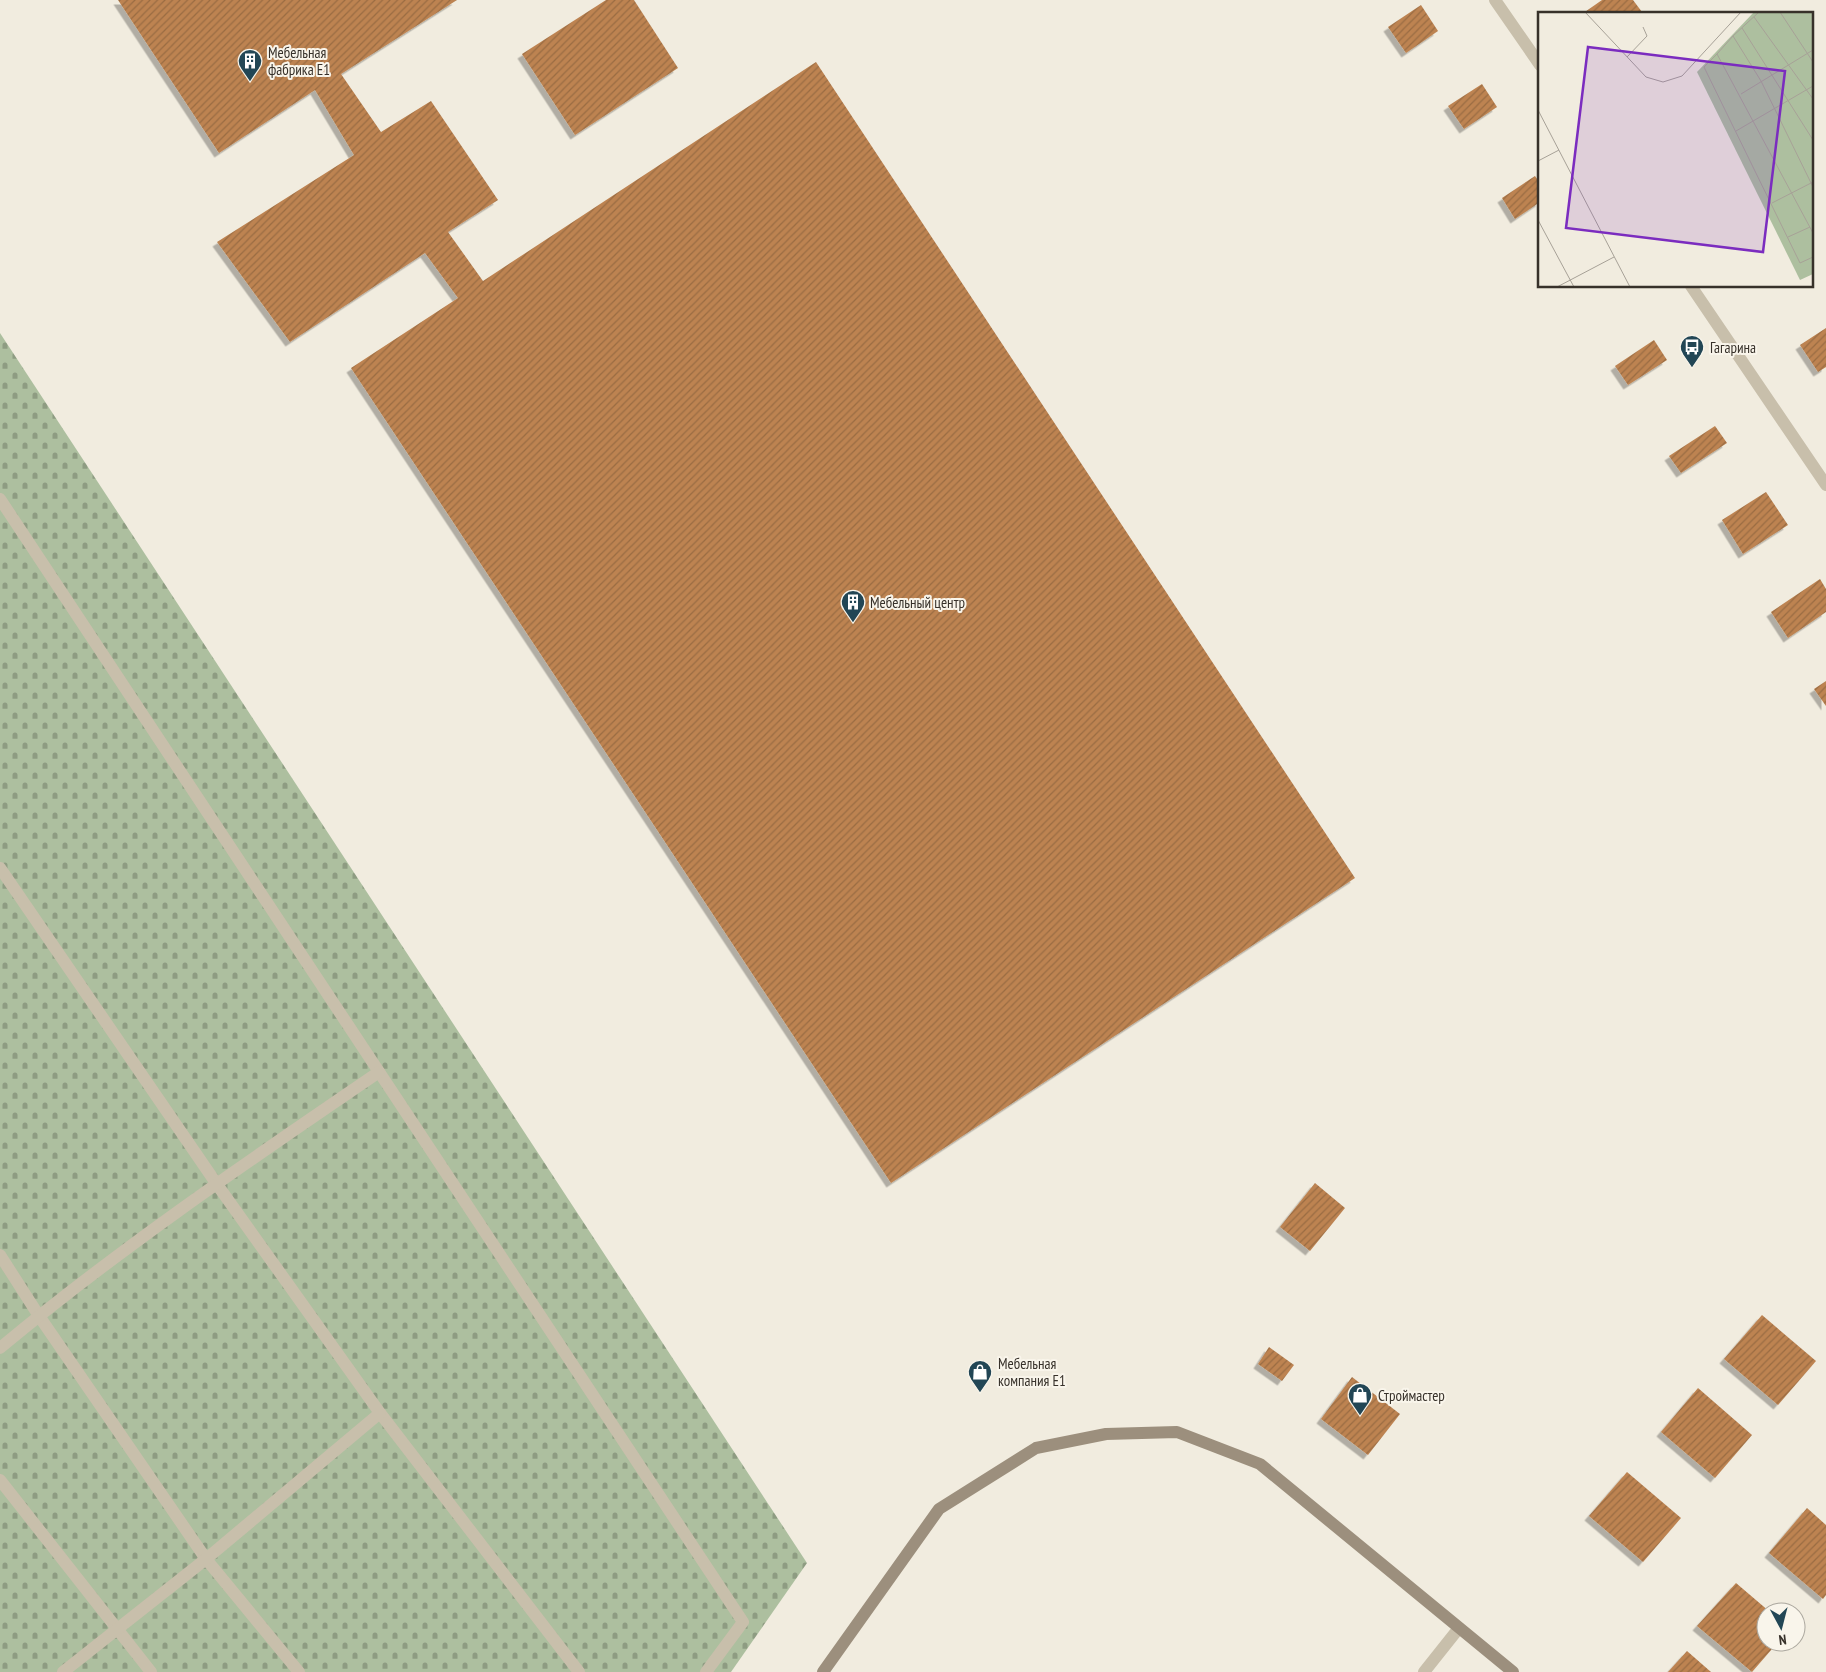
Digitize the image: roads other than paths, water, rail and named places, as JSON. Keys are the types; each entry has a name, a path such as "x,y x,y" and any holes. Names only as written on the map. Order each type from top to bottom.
{"street":[{"path":"1495,0 1538,62"},
{"path":"1691,288 1826,485"},
{"path":"0,499 743,1622 706,1672"},
{"path":"0,868 216,1183 380,1413 579,1672"},
{"path":"0,1348 39,1316 216,1183 379,1072"},
{"path":"0,1255 39,1316 206,1559 299,1672"},
{"path":"63,1672 206,1559 380,1413"},
{"path":"823,1672 939,1509 1036,1448 1106,1434 1177,1432 1260,1464 1513,1672"},
{"path":"0,1480 151,1672"},
{"path":"1424,1672 1459,1628"}],"place":[{"name":"Мебельная фабрика Е1","path":"250,82"},
{"name":"Гагарина","path":"1692,368"},
{"name":"Мебельный центр","path":"853,623"},
{"name":"Мебельная компания Е1","path":"980,1393"},
{"name":"Строймастер","path":"1360,1416"}]}
